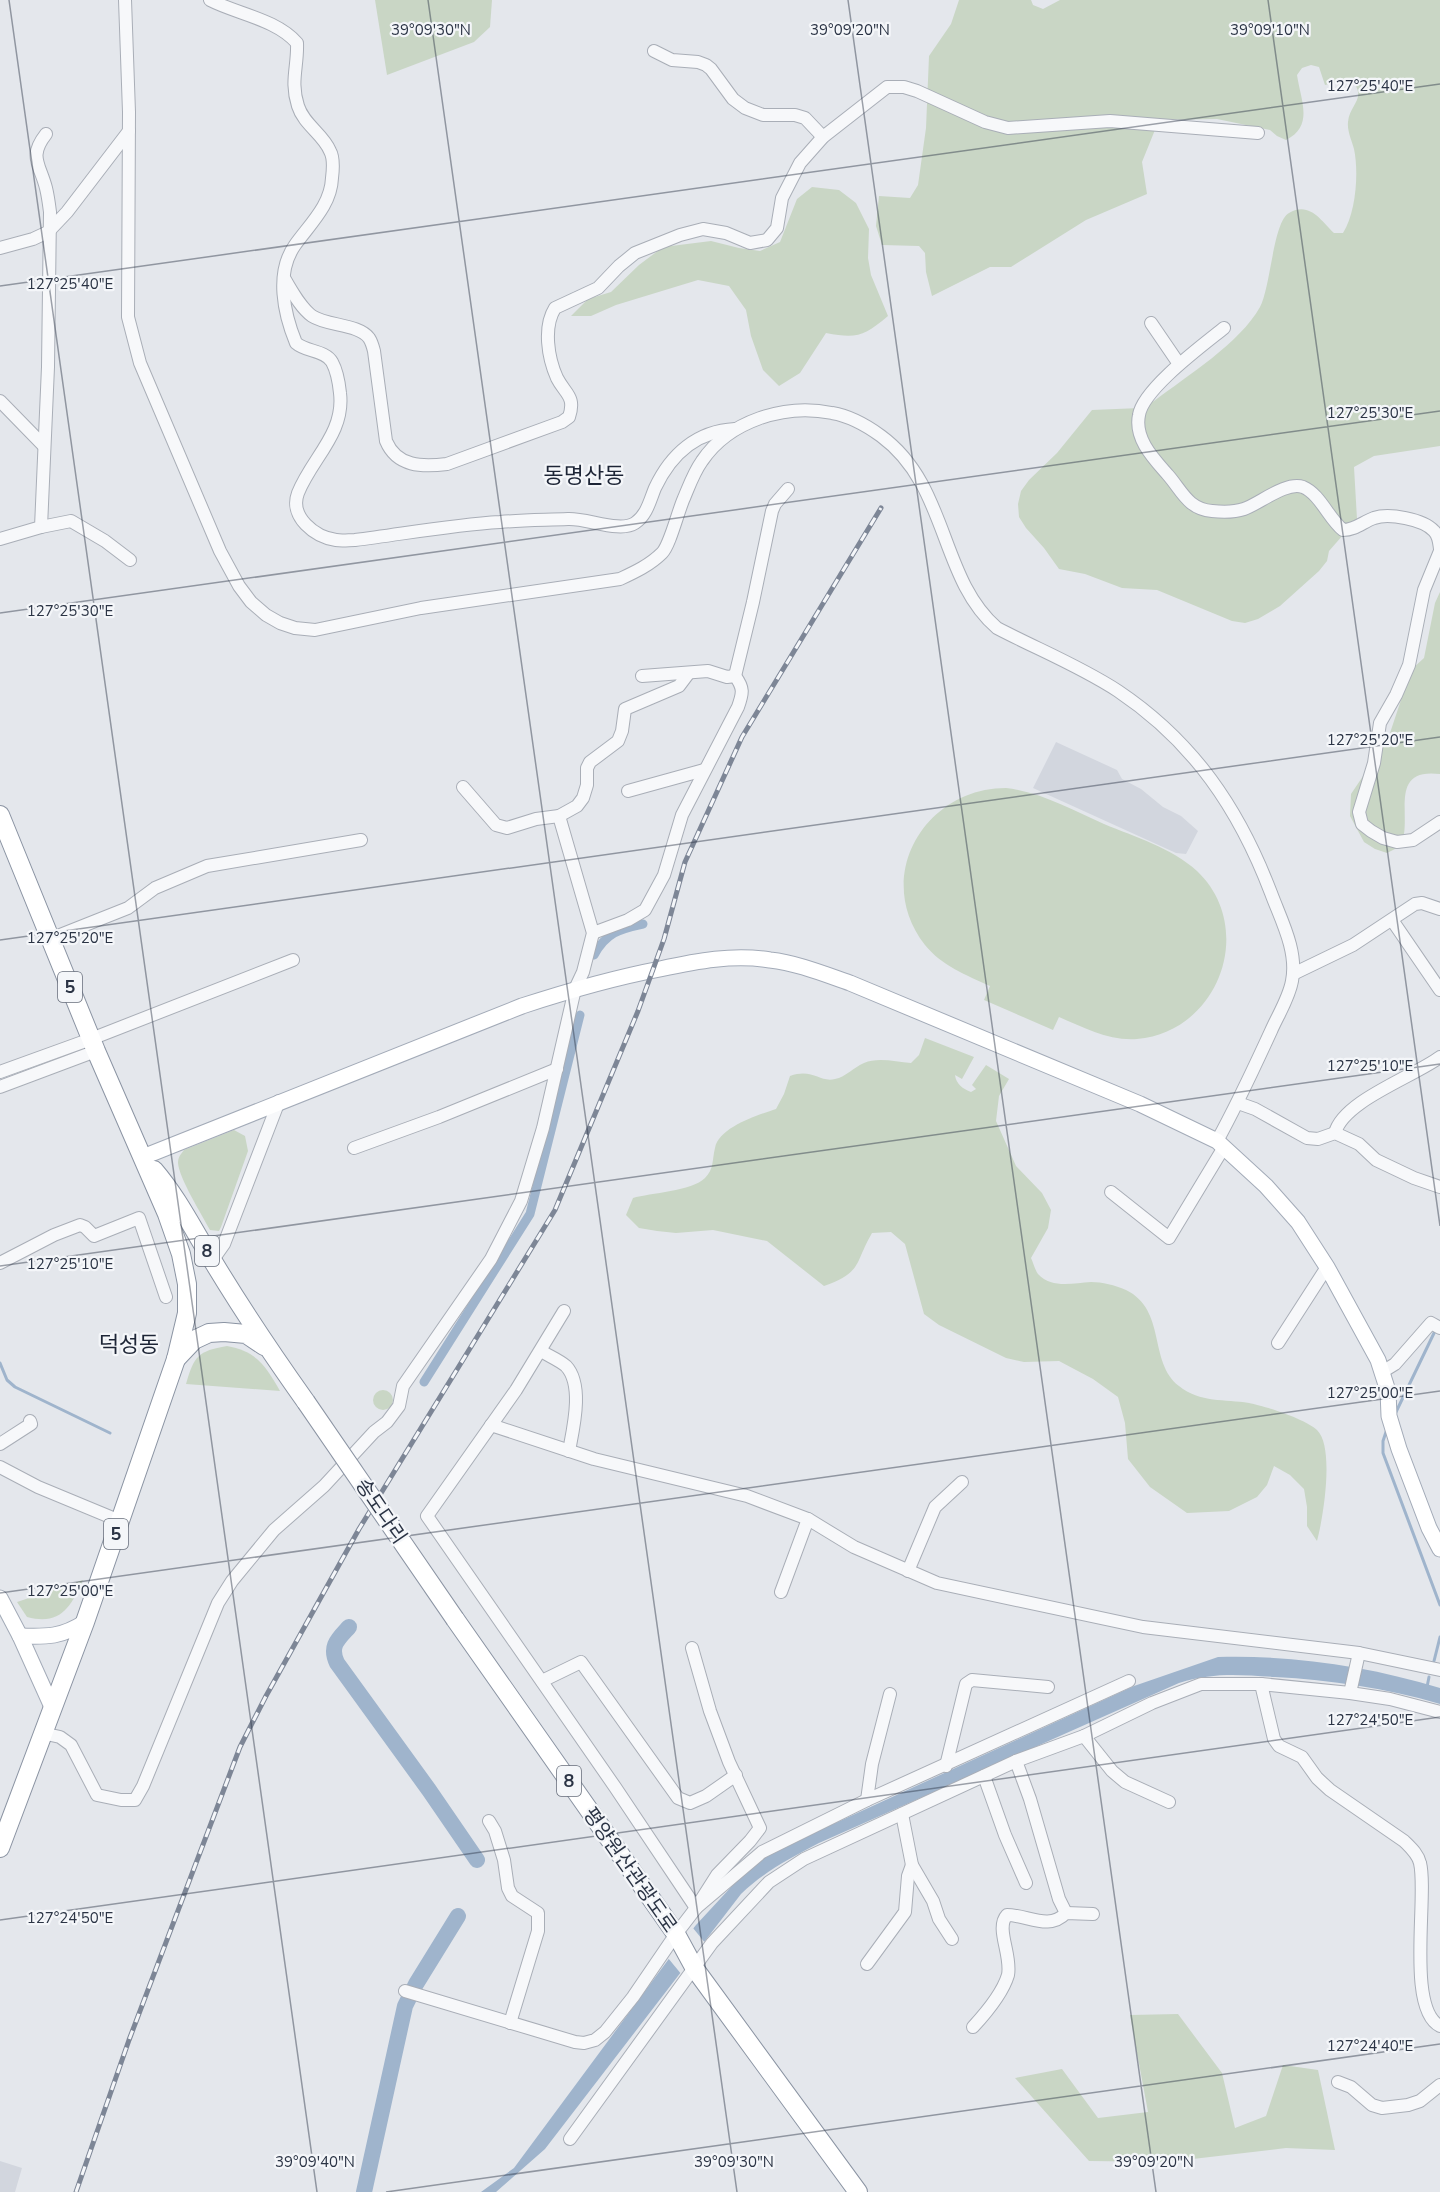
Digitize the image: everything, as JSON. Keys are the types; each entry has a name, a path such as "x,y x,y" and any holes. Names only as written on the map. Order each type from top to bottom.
{"highway":[{"name":"5","path":"0,815 93,1045 143,1157"},
{"name":"8","path":"143,1157 170,1188 212,1261 268,1348"},
{"path":"143,1157 181,1254 187,1284 187,1313 176,1359"},
{"name":"8","path":"176,1359 194,1340 209,1333 246,1334 268,1348"},
{"name":"송도다리","path":"268,1348 455,1619"},
{"name":"5","path":"0,1848 85,1622 176,1359"},
{"name":"평양원산관광도로","path":"455,1619 678,1939"},
{"name":"8","path":"678,1939 693,1966 858,2192"}],"main road":[{"path":"143,1157 522,1006 574,989 614,978 714,958 750,958 791,964 872,992 1140,1104 1221,1144 1266,1186 1290,1213 1327,1267 1382,1372 1388,1391 1391,1422 1429,1528 1440,1549"},
{"path":"1,1602 20,1636 52,1707"},
{"path":"20,1636 48,1637 70,1631 85,1622"}],"street":[{"path":"124,0 129,131 128,316 132,339 140,363 220,551 251,602 266,615 295,628 315,630 421,608 620,579 643,568 664,551 683,499 701,462 714,446 736,429 772,414 818,410 851,418 869,428 888,441 906,459 925,489 957,568 982,616 997,628 1116,690 1161,723 1197,762 1227,800 1257,857 1286,932 1293,974 1286,998 1221,1144 1169,1238 1112,1192"},
{"path":"210,0 270,25 291,36 297,43 293,87 299,109 310,127 325,142 331,152 332,180 328,199 293,248 287,260 284,278 284,301 297,343 307,350 328,357 333,363 339,383 341,402 339,418 297,495 301,519 311,530 336,540 355,540 499,522 577,519 624,527 634,524 643,516 666,468 684,447 715,431 736,429"},
{"path":"654,51 672,60 698,62 706,65 733,99 745,108 763,115 795,115 805,118 823,137"},
{"path":"284,278 294,295 312,315 369,337 374,351 386,441 390,452 408,463 430,466 447,464 562,422 569,417 571,402 568,393 555,374 548,342 549,322 555,308 598,288 619,266 635,254 680,235 703,229 726,233 750,243 767,240 777,228 782,198 800,163 823,137 887,87 904,87 917,91 985,122 1008,128 1110,121 1258,133"},
{"path":"0,248 33,239 48,232 67,212 129,131"},
{"path":"41,527 48,367 50,212 46,188 35,153 38,144 46,134"},
{"path":"1151,323 1179,364"},
{"path":"1224,328 1179,364 1145,402 1139,413 1139,427 1144,444 1154,460 1190,503 1211,512 1238,510 1287,488 1297,486 1309,491 1343,530 1354,529 1383,516 1396,516 1432,529 1439,538 1440,550 1424,591 1409,665 1380,723 1374,763 1359,812 1362,824 1383,838 1397,842 1413,840 1440,822"},
{"path":"0,401 44,446"},
{"path":"735,676 772,511 774,504 788,489"},
{"path":"0,539 63,522 78,523 130,560"},
{"path":"642,675 708,672 728,677 735,676"},
{"path":"463,787 496,825 507,828 536,819 560,816 578,806 583,798 590,762 618,741 625,709 679,686 688,674"},
{"path":"593,933 628,920 645,910 664,875 682,815 743,693 742,685 735,676"},
{"path":"628,791 704,770"},
{"path":"42,1733 60,1737 71,1745 97,1795 121,1800 135,1800 143,1786 187,1673 218,1603 232,1581 274,1530 324,1486 374,1432 387,1422 399,1406 403,1386 491,1259 524,1193 557,1069 574,989 583,972 593,933 560,816"},
{"path":"50,939 128,908 155,888 207,866 361,840"},
{"path":"1293,974 1353,945 1419,903 1440,909"},
{"path":"1392,920 1440,990"},
{"path":"0,1087 293,960"},
{"path":"0,1072 93,1045"},
{"path":"1335,1133 1338,1123 1363,1101 1440,1057"},
{"path":"354,1148 439,1117 557,1069"},
{"path":"212,1261 224,1244 279,1101"},
{"path":"1238,1103 1256,1109 1307,1138 1318,1139 1335,1133 1359,1144 1376,1160 1414,1178 1440,1187"},
{"path":"0,1263 54,1235 80,1226 85,1227 94,1236 139,1218 166,1297"},
{"path":"1278,1343 1327,1267"},
{"path":"564,1311 541,1351 427,1516 696,1908"},
{"path":"1382,1372 1395,1364 1431,1323 1438,1327"},
{"path":"541,1351 564,1364 570,1371 575,1387 576,1404 569,1451"},
{"path":"0,1444 31,1424 30,1421"},
{"path":"491,1425 569,1451 747,1496 808,1519 854,1547 937,1583 1131,1625 1358,1656 1440,1670"},
{"path":"0,1467 38,1487 120,1521"},
{"path":"908,1571 935,1507 962,1482"},
{"path":"782,1592 808,1519"},
{"path":"410,1993 575,2042 584,2043 595,2040 605,2032 678,1939 717,1875 760,1828 710,1711 693,1648"},
{"path":"1350,1691 1358,1656"},
{"path":"542,1681 581,1662 678,1798 690,1803 706,1796 736,1775"},
{"path":"946,1766 966,1684 972,1680 1048,1688"},
{"path":"696,1908 762,1852 867,1800 1129,1681"},
{"path":"570,2139 693,1966 712,1943 769,1881 804,1859 1016,1761 1084,1736 1152,1703 1201,1683 1261,1684 1350,1691 1440,1712"},
{"path":"1261,1684 1274,1739 1279,1746 1302,1757 1317,1778 1330,1790 1404,1841 1417,1857 1421,1876 1419,1927 1423,1987 1430,2016 1440,2026"},
{"path":"867,1800 872,1764 890,1694"},
{"path":"1084,1736 1101,1758 1125,1782 1169,1802"},
{"path":"1016,1761 1030,1799 1059,1899 1066,1913"},
{"path":"984,1776 1005,1835 1026,1883"},
{"path":"902,1814 912,1865 933,1901 939,1919 952,1939"},
{"path":"489,1821 495,1831 504,1860 508,1888 512,1896 538,1913 538,1931 510,2023"},
{"path":"867,1964 905,1912 908,1876 912,1865"},
{"path":"1066,1913 1093,1914"},
{"path":"973,2027 988,2011 1007,1977 1009,1964 1001,1927 1002,1920 1007,1915 1014,1915 1041,1922 1053,1922 1061,1919 1066,1913"},
{"path":"1338,2082 1351,2087 1372,2105 1382,2108 1420,2101 1440,2085"}],"shaded area":[{"path":"1056,742 1117,770 1122,779 1141,789 1163,807 1181,816 1198,831 1186,854 1176,853 1033,788"},
{"path":"0,2161 22,2168 15,2192 0,2192"}],"green space":[{"path":"375,0 492,0 490,27 474,42 387,75"},
{"path":"959,0 1031,0 1033,5 1043,9 1060,0 1440,0 1440,446 1374,456 1354,467 1357,519 1329,551 1327,561 1319,571 1280,606 1258,619 1245,623 1232,621 1157,590 1122,588 1085,574 1059,569 1019,517 1018,504 1021,491 1029,480 1057,453 1092,410 1140,408 1154,401 1212,358 1240,333 1260,307 1279,229 1289,213 1303,209 1309,211 1320,218 1334,233 1343,233 1354,204 1355,158 1348,125 1349,116 1357,101 1356,86 1351,79 1325,85 1319,67 1311,65 1302,68 1297,75 1303,103 1303,120 1295,134 1286,140 1270,130 1217,119 1159,120 1142,162 1147,194 1086,220 1011,267 990,267 932,296 926,272 925,253 919,246 882,245 876,226 879,196 910,198 918,185 926,128 929,56 951,24"},
{"path":"812,187 839,190 856,203 869,229 868,258 871,275 888,316 866,332 853,336 826,333 800,373 779,386 763,370 751,336 746,310 729,286 698,280 616,305 591,316 571,316 588,299 611,292 639,265 663,247 711,241 760,251 780,242 797,199"},
{"path":"1440,592 1440,774 1425,774 1415,777 1409,783 1405,802 1404,834 1399,847 1387,853 1364,842 1350,816 1351,794 1388,739 1411,670 1424,658 1435,603"},
{"path":"1006,788 1044,797 1153,844 1176,856 1197,871 1215,894 1224,920 1226,947 1220,974 1208,998 1189,1018 1166,1032 1137,1039 1107,1036 1059,1017 1053,1030 984,1000 990,986 963,974 939,959 925,945 910,919 904,892 906,865 915,841 931,820 952,803 977,792"},
{"path":"925,1038 974,1057 962,1079 955,1075 958,1084 968,1091 976,1089 972,1085 986,1065 1009,1079 999,1096 996,1121 1016,1166 1042,1193 1051,1210 1048,1228 1031,1258 1038,1274 1056,1283 1109,1284 1126,1290 1139,1299 1153,1323 1163,1364 1170,1376 1187,1391 1204,1398 1265,1407 1294,1417 1317,1430 1325,1451 1326,1484 1317,1541 1307,1526 1304,1489 1290,1475 1274,1466 1267,1485 1257,1497 1229,1511 1187,1513 1150,1487 1128,1459 1125,1423 1118,1397 1093,1379 1059,1361 1024,1362 1006,1358 939,1325 924,1314 905,1244 891,1232 872,1233 852,1271 824,1286 767,1241 713,1230 676,1233 639,1228 626,1215 633,1198 681,1189 705,1178 711,1168 718,1141 731,1128 740,1123 776,1109 790,1076 810,1074 830,1080 843,1076 869,1061 911,1063 919,1055"},
{"path":"234,1130 245,1136 248,1151 221,1227 219,1231 210,1230 182,1178 178,1163 184,1150"},
{"path":"227,1346 246,1352 259,1361 280,1391 186,1384 199,1356 209,1350"},
{"path":"383,1390 390,1393 393,1400 390,1407 383,1410 376,1407 373,1400 376,1393"},
{"path":"83,1580 69,1606 63,1612 48,1619 27,1617 17,1602"},
{"path":"1178,2014 1222,2073 1235,2128 1266,2116 1283,2065 1318,2070 1335,2150 1286,2148 1167,2162 1089,2161 1015,2078 1062,2069 1098,2118 1148,2112 1130,2015"}],"water":[{"path":"1218,1657 1302,1660 1358,1668 1440,1688 1440,1704 1379,1689 1317,1680 1238,1675 1192,1680 1179,1683 819,1843 768,1872 741,1894 545,2149 496,2192 481,2192 514,2168 668,1960 696,1925 757,1859 1134,1686"}],"pier":[{"path":"693,1928 706,1944 682,1975 668,1958"}],"waterway":[{"path":"594,955 603,942 614,933 643,924"},
{"path":"424,1382 530,1214 580,1015"},
{"path":"1396,1412 1436,1329"},
{"path":"0,1363 7,1380 15,1387 110,1433"},
{"path":"1387,1429 1383,1441 1383,1453 1440,1605"},
{"path":"349,1627 334,1647 337,1663 477,1860"},
{"path":"1434,1661 1440,1637"},
{"path":"1427,1687 1429,1677"},
{"path":"364,2192 405,2006 458,1916"}],"railway":[{"path":"76,2192 129,2040 240,1747 359,1529 555,1210 638,1011 664,939 685,862 742,737 881,508"}],"district":[{"name":"동명산동","path":"584,476"},
{"name":"덕성동","path":"129,1345"}]}
